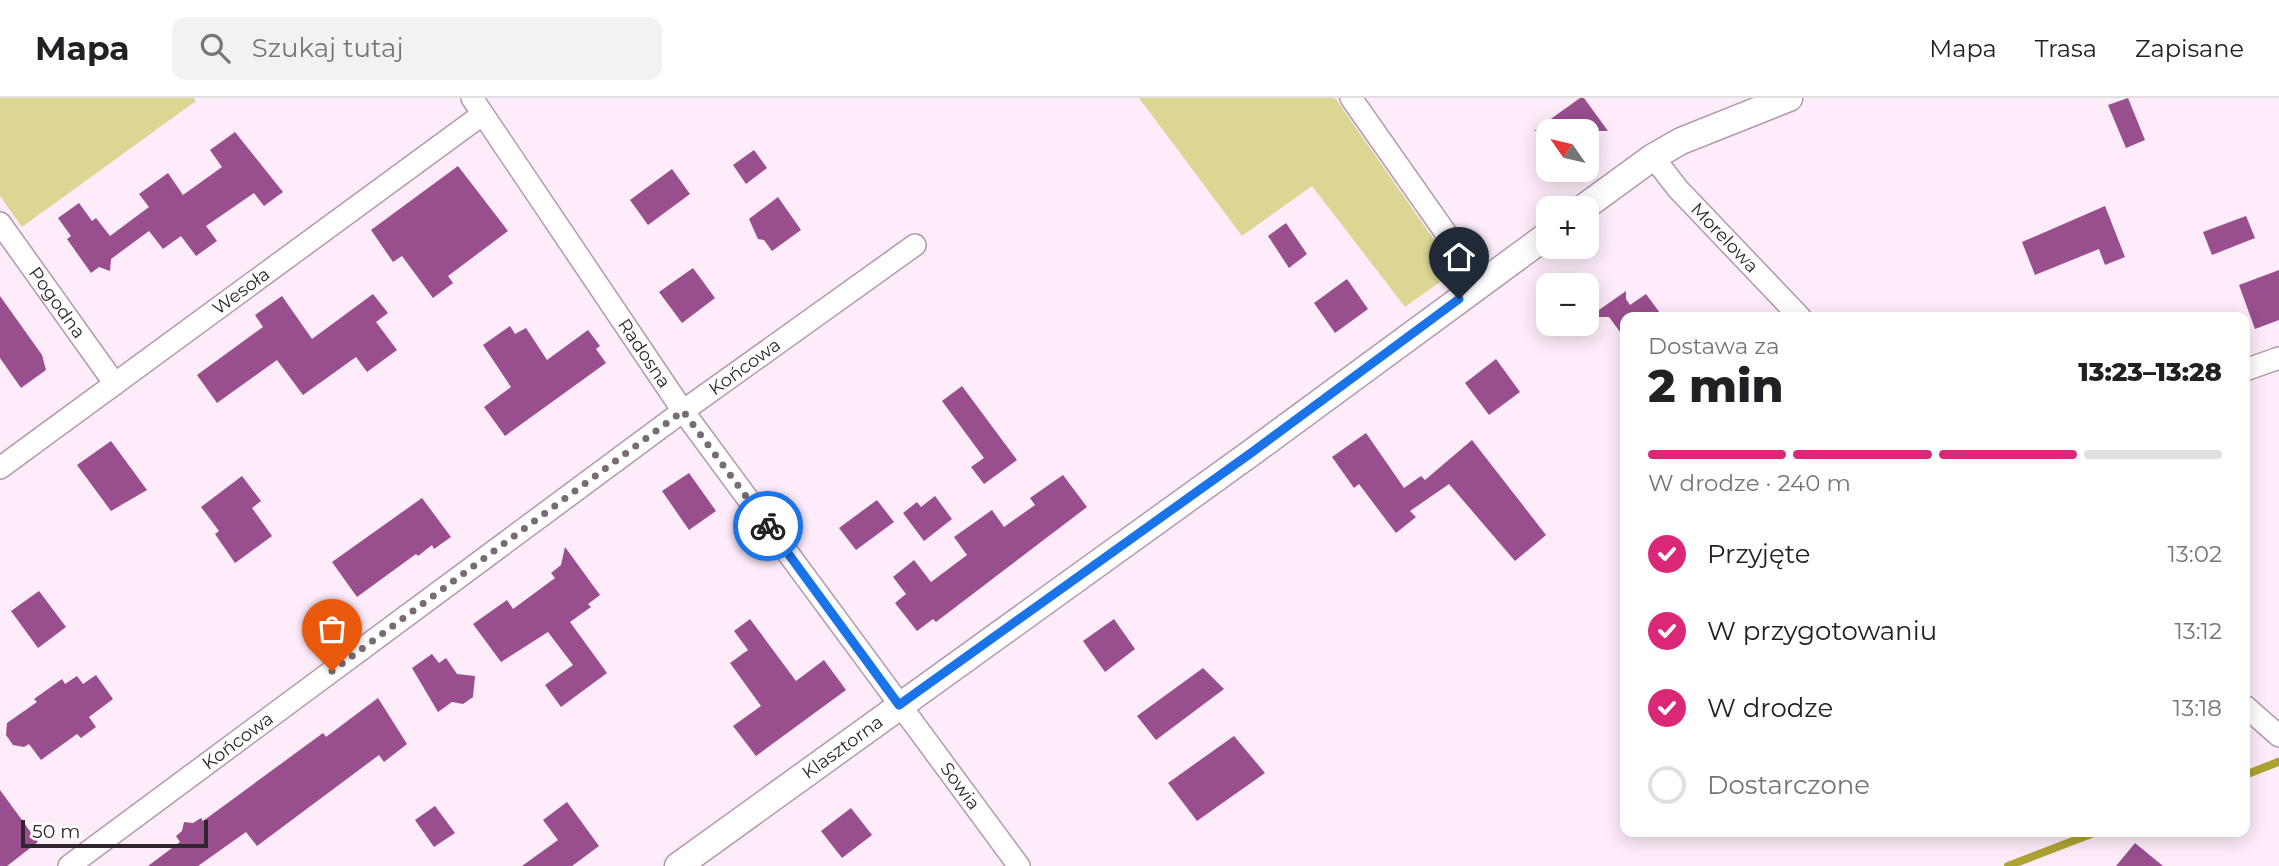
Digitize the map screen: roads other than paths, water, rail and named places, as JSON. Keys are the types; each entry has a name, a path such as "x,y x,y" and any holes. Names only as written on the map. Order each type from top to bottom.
{"street":[{"path":"1350,98 1481,283"},
{"path":"1599,196 1653,157 1682,141 1789,98"},
{"name":"Wesoła","path":"0,468 115,384 477,106"},
{"name":"Radosna","path":"477,106 683,411 899,705"},
{"name":"Morelowa","path":"1653,157 1678,189 1795,312"},
{"name":"Pogodna","path":"0,223 115,384"},
{"name":"Klasztorna","path":"678,866 1251,453 1536,243"},
{"name":"Końcowa","path":"69,866 683,411 915,245"},
{"path":"2250,368 2279,358"},
{"name":"Sowia","path":"899,705 1019,866"},
{"path":"2250,710 2279,736"}],"waterway":[{"path":"2250,773 2278,762"},
{"path":"2008,866 2083,837"}]}
